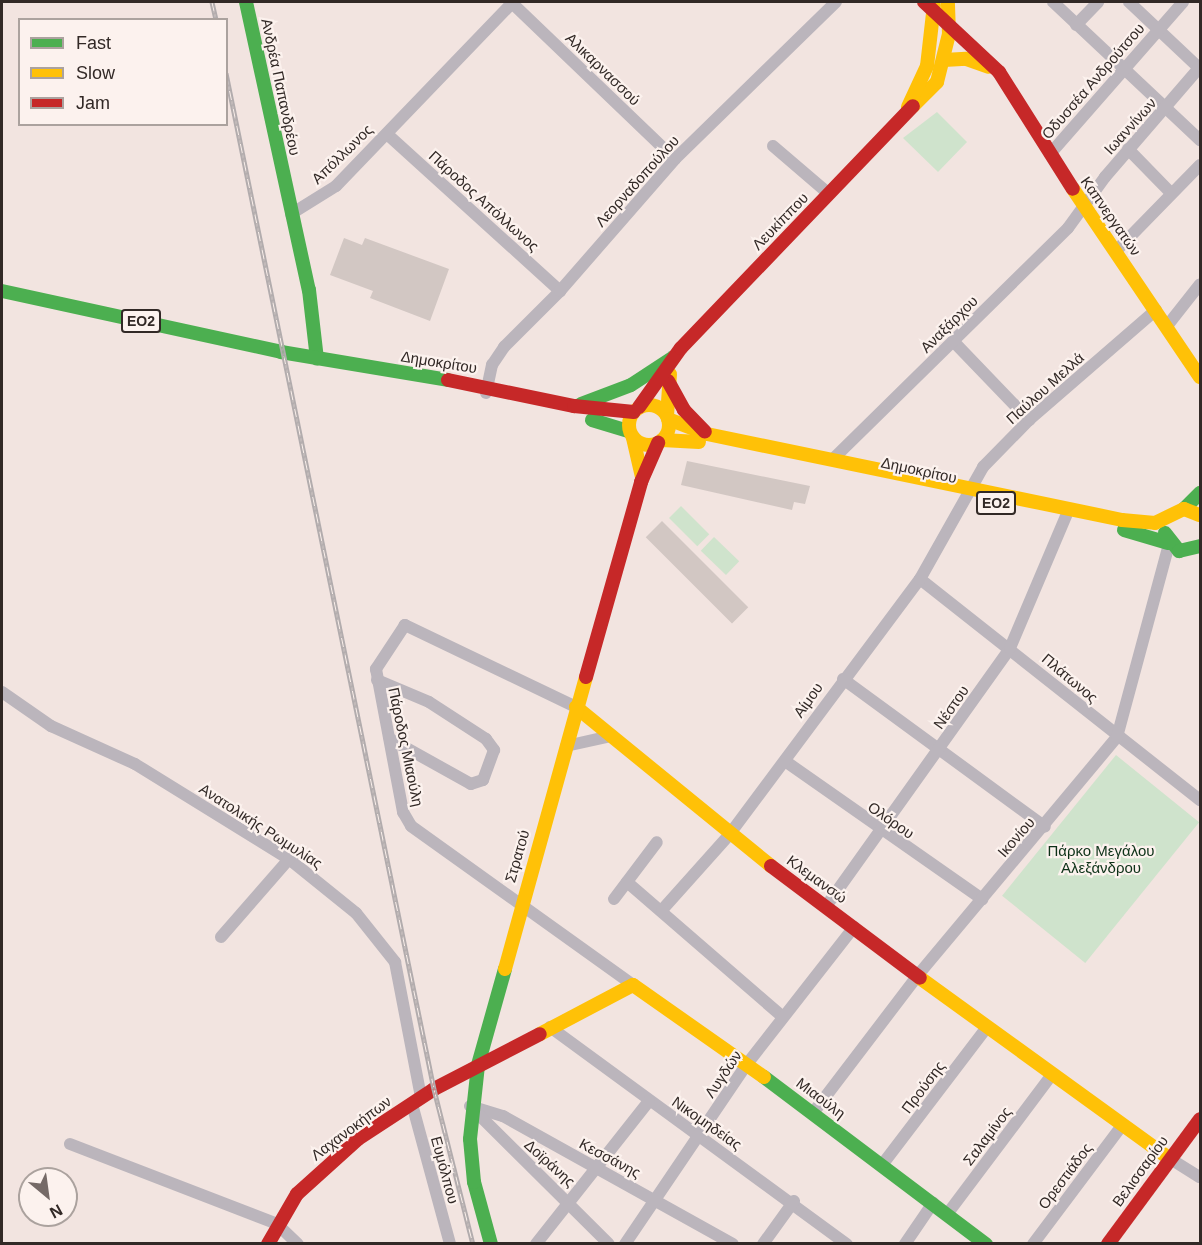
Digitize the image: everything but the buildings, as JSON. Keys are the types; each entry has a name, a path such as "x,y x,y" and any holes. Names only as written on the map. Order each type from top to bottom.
{"main road":[{"name":"Ανδρέα Παπανδρέου","path":"246,2 291,214"},
{"name":"Καπνεργατών","path":"924,2 934,7 949,26 999,72 1083,206 1116,251 1200,377"},
{"name":"Λευκίππου","path":"637,410 678,352 937,82 944,60 949,26 948,2"},
{"name":"Λευκίππου","path":"903,117 927,66 934,7"},
{"path":"944,60 977,61 999,72"},
{"path":"291,214 309,291 317,359"},
{"name":"ΕΟ2","path":"2,291 317,359"},
{"path":"574,406 631,385 678,352"},
{"name":"Λευκίππου","path":"667,417 668,381 678,352"},
{"name":"Δημοκρίτου","path":"317,359 486,392 574,406 637,410"},
{"path":"668,381 684,410 708,434"},
{"name":"Δημοκρίτου","path":"486,392 631,434"},
{"name":"ΕΟ2","path":"637,410 652,405 667,417"},
{"path":"631,434 637,410"},
{"path":"660,442 667,417"},
{"name":"Δημοκρίτου","path":"667,417 708,434 832,460 966,492"},
{"name":"ΕΟ2","path":"631,434 645,445 660,442"},
{"name":"Στρατού","path":"631,434 640,457 641,482"},
{"name":"Δημοκρίτου","path":"660,442 683,438 1067,513 1143,524 1170,516"},
{"name":"Στρατού","path":"491,1244 474,1182 470,1106 478,1065 520,903 641,482 660,442"},
{"name":"ΕΟ2","path":"1170,516 1184,509 1200,493"},
{"path":"1184,509 1200,515"},
{"name":"Δημοκρίτου","path":"1067,513 1168,543"},
{"path":"1168,543 1164,528 1170,516"},
{"name":"ΕΟ2","path":"1168,543 1197,552"},
{"name":"Κλεμανσώ","path":"576,707 607,737 729,835 827,905 1050,1076 1169,1158"},
{"path":"478,1065 633,985"},
{"name":"Μιαούλη","path":"633,985 747,1064 948,1213 986,1244"},
{"name":"Λαχανοκήπων","path":"268,1244 277,1224 297,1194 321,1170 416,1101 478,1065"},
{"name":"Βελισσαρίου","path":"1108,1244 1169,1158 1199,1123"}],"street":[{"name":"Απόλλωνος","path":"291,214 327,194 387,134 511,2"},
{"name":"Αλικαρνασσού","path":"511,2 675,159"},
{"name":"Λεορναδοπούλου","path":"486,392 492,364 504,347 560,291 675,159 836,2"},
{"path":"1053,2 1200,140"},
{"path":"1076,25 1098,2"},
{"path":"1129,2 1200,68"},
{"name":"Οδυσσέα Ανδρούτσου","path":"1050,154 1183,2"},
{"name":"Ιωαννίνων","path":"1083,206 1128,149 1167,108 1200,68"},
{"name":"Πάροδος Απόλλωνος","path":"387,134 560,291"},
{"path":"772,146 830,194"},
{"path":"1128,149 1171,193"},
{"path":"1116,251 1200,165"},
{"name":"Αναξάρχου","path":"832,460 1068,228 1083,206"},
{"path":"1167,326 1200,284"},
{"name":"Παύλου Μελλά","path":"966,492 1029,420 1156,310"},
{"path":"953,341 1029,420"},
{"name":"Αίμου","path":"662,910 729,835 843,679 920,579 966,492"},
{"name":"Νέστου","path":"827,905 882,833 1010,648 1067,513"},
{"name":"Ικονίου","path":"813,1113 918,975 1045,827 1117,737 1168,543"},
{"name":"Πλάτωνος","path":"920,579 1010,648 1117,737 1200,800"},
{"name":"Κλεμανσώ","path":"405,625 576,707"},
{"name":"Πάροδος Μιαούλη","path":"405,625 377,666 377,680 403,812 411,826 633,985"},
{"path":"843,679 1045,827"},
{"path":"377,680 429,702 486,738 494,750 483,780 471,784 390,739"},
{"name":"Ανατολικής Ρωμυλίας","path":"2,692 51,726 135,764 289,859 356,913 395,962 416,1101"},
{"path":"566,746 607,737"},
{"name":"Ολόρου","path":"784,761 882,833 982,899"},
{"path":"614,899 657,842"},
{"path":"221,937 289,859"},
{"path":"627,882 783,1017"},
{"name":"Λυγδών","path":"625,1244 747,1064 854,927"},
{"name":"Νικομηδείας","path":"550,1027 649,1101 794,1201 847,1244"},
{"name":"Προύσης","path":"882,1165 987,1027"},
{"name":"Σαλαμίνος","path":"948,1213 1050,1076"},
{"name":"Ευμόλπου","path":"416,1101 450,1244"},
{"path":"536,1244 649,1101"},
{"name":"Κεσσάνης","path":"470,1106 503,1116 656,1199 733,1244"},
{"name":"Δοϊράνης","path":"470,1106 570,1201 609,1244"},
{"name":"Ορεστιάδος","path":"1033,1244 1121,1127"},
{"path":"69,1144 277,1224 298,1244"},
{"name":"Κλεμανσώ","path":"1169,1158 1200,1177"},
{"path":"763,1244 794,1201"},
{"path":"905,1244 933,1203"}],"green space":[{"path":"937,112 967,142 938,172 903,138"},
{"path":"681,506 709,534 697,546 669,518"},
{"path":"714,537 739,561 726,575 701,551"},
{"name":"Πάρκο Μεγάλου Αλεξάνδρου","path":"1116,755 1199,822 1085,963 1002,896"}],"railway":[{"path":"212,2 216,18"},
{"path":"228,83 434,1089 473,1244"}],"traffic: fast":[{"path":"246,2 309,290 317,359"},
{"path":"2,291 281,352 448,380"},
{"path":"581,404 631,385 674,357"},
{"path":"592,420 629,431"},
{"path":"1184,509 1200,493"},
{"path":"1124,530 1168,543"},
{"path":"1165,533 1179,551 1200,546"},
{"path":"491,1244 474,1182 470,1139 478,1065 505,969"},
{"path":"764,1077 986,1244"}],"traffic: slow":[{"path":"913,106 937,82 949,34 948,2"},
{"path":"908,107 927,66 934,5"},
{"path":"944,60 966,59 989,67"},
{"path":"1073,189 1200,377"},
{"path":"667,416 670,374"},
{"path":"649,405 657,406 663,411 668,417 669,425 668,433 663,439 657,444 649,445 641,444 635,439 630,433 629,425 630,417 635,411 641,406 649,405"},
{"path":"668,419 707,434 1122,520 1155,523 1184,509 1200,515"},
{"path":"633,438 642,477"},
{"path":"662,440 699,442"},
{"path":"505,969 586,677"},
{"path":"576,707 771,866"},
{"path":"920,978 1169,1158"},
{"path":"540,1034 633,985 764,1077"}],"traffic: jam":[{"path":"924,2 999,72 1073,189"},
{"path":"639,407 681,348 913,106"},
{"path":"448,380 574,406 634,412"},
{"path":"668,381 684,410 705,432"},
{"path":"586,677 641,482 658,443"},
{"path":"771,866 920,978"},
{"path":"268,1244 297,1194 358,1139 434,1089 540,1034"},
{"path":"1108,1244 1200,1119"}]}
